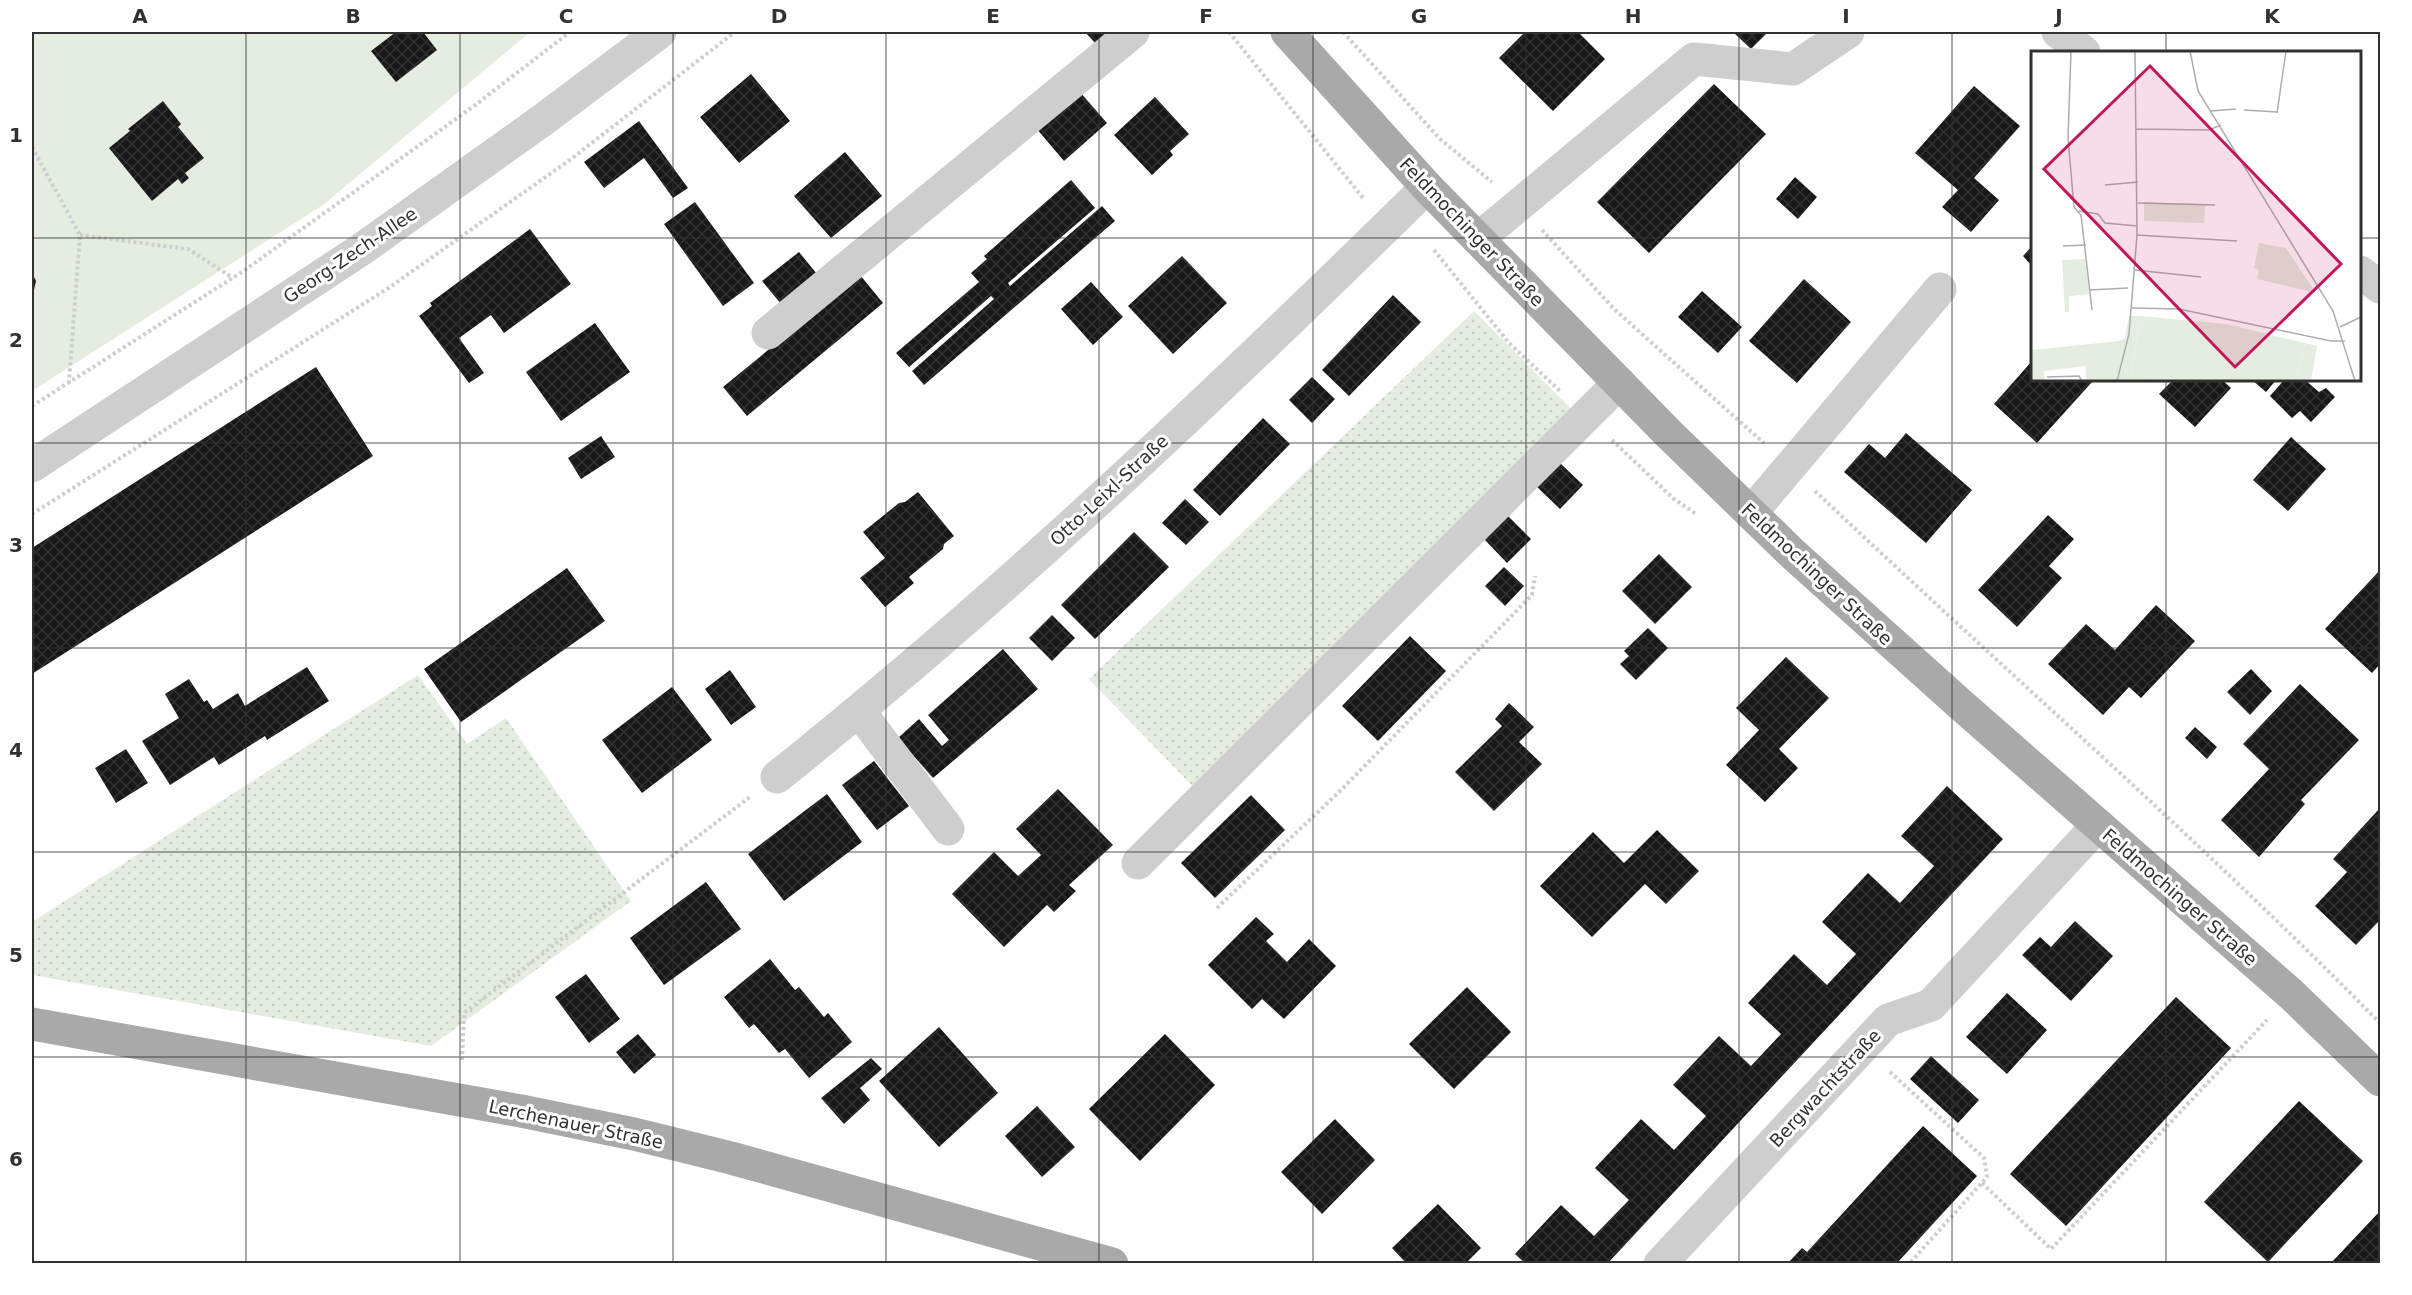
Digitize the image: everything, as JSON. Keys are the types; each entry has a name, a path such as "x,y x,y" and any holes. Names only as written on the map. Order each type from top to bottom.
{"main road":[{"name":"Feldmochinger Straße","path":"1287,32 1427,187 1619,384 1751,513 1934,681 2291,994 2380,1080"},
{"name":"Lerchenauer Straße","path":"32,1024 521,1111 634,1134 731,1158 1112,1263"}],"street":[{"name":"Georg-Zech-Allee","path":"32,466 362,249 534,126 660,32"},
{"path":"768,333 1133,32"},
{"path":"1478,239 1694,59 1793,69 1848,32"},
{"path":"2058,32 2083,51"},
{"name":"Otto-Leixl-Straße","path":"777,777 979,609 1107,493 1427,187"},
{"path":"2361,273 2380,287"},
{"path":"1751,513 1940,289"},
{"path":"1138,863 1619,384"},
{"path":"859,711 948,829"},
{"name":"Bergwachtstraße","path":"1660,1263 1888,1020 1931,1005 2098,825"}],"path":[{"path":"32,406 233,278 474,106 570,32"},
{"path":"32,514 390,287 571,159 735,32"},
{"path":"1229,32 1366,202 1389,224 1426,240 1509,343 1674,499 1700,517"},
{"path":"1342,32 1441,140 1518,204 1614,309 1731,412 2118,772 2338,980 2380,1023"},
{"path":"32,147 80,235 69,382"},
{"path":"80,235 188,249 233,278"},
{"path":"1217,908 1341,790 1532,595 1535,576"},
{"path":"462,1060 464,1013 777,777"},
{"path":"1982,1183 2051,1249 2291,994"},
{"path":"1863,1047 1984,1158 1988,1177 1909,1263"}],"shaded area":[{"path":"32,32 530,32 323,205 32,391"},
{"path":"1474,311 1592,430 1208,802 1089,679"},
{"path":"418,675 467,744 506,718 631,901 431,1046 32,975 32,922"}],"building":[{"path":"396,32 423,32 437,50 396,82 371,51"},
{"path":"1085,32 1113,32 1097,45"},
{"path":"1525,32 1578,32 1605,59 1553,111 1499,58"},
{"path":"1733,32 1768,32 1751,49"},
{"path":"751,74 790,121 739,163 700,117"},
{"path":"1714,84 1766,134 1649,253 1597,202"},
{"path":"1974,86 2020,126 1974,178 1999,200 1971,232 1942,207 1958,190 1915,153"},
{"path":"1079,91 1107,123 1064,161 1036,128"},
{"path":"1155,97 1189,134 1170,151 1173,155 1152,175 1114,135"},
{"path":"163,101 181,124 178,127 204,158 185,173 189,178 182,184 178,179 152,201 109,148 130,131 128,129"},
{"path":"639,121 688,188 673,198 644,158 604,188 584,162"},
{"path":"845,152 882,196 831,238 794,196"},
{"path":"1795,177 1817,197 1798,219 1776,199"},
{"path":"1071,180 1095,208 1008,283 1010,286 1102,206 1115,221 924,385 912,371 994,299 991,296 909,367 896,353 979,282 971,273 987,259 984,256"},
{"path":"695,202 754,283 723,306 664,224"},
{"path":"530,229 571,284 504,333 491,315 459,338 484,373 469,383 419,316 432,306 430,303"},
{"path":"2031,247 2031,265 2023,256"},
{"path":"799,252 817,274 781,304 762,281"},
{"path":"1182,256 1227,303 1173,354 1128,306"},
{"path":"32,273 36,281 32,299"},
{"path":"860,275 883,303 747,416 723,387"},
{"path":"1804,279 1851,322 1797,383 1749,341"},
{"path":"1091,282 1123,317 1093,345 1061,309"},
{"path":"1702,291 1742,327 1718,353 1678,317"},
{"path":"1393,295 1421,322 1349,396 1322,370"},
{"path":"595,323 630,372 561,421 526,372"},
{"path":"2031,362 2031,381 2092,382 2037,443 1994,404"},
{"path":"316,367 373,456 32,674 32,548"},
{"path":"1312,377 1335,399 1312,423 1289,400"},
{"path":"2172,381 2223,381 2231,388 2195,427 2159,394"},
{"path":"2253,381 2275,381 2266,392"},
{"path":"2283,381 2306,381 2319,392 2326,388 2335,397 2311,422 2300,411 2292,418 2270,396"},
{"path":"1263,418 1290,444 1220,516 1193,490"},
{"path":"1906,433 1972,490 1926,543 1844,472 1869,444 1885,458"},
{"path":"601,436 615,457 581,479 568,458"},
{"path":"2291,437 2326,469 2288,511 2253,480"},
{"path":"1560,463 1583,485 1560,509 1536,486"},
{"path":"918,492 954,536 944,544 943,549 909,577 914,583 885,607 860,578 885,558 863,532 899,503 905,502"},
{"path":"1185,499 1209,522 1186,545 1162,523"},
{"path":"1507,515 1531,539 1507,563 1483,538"},
{"path":"2048,515 2074,539 2049,566 2062,578 2017,627 1978,590"},
{"path":"1134,532 1169,567 1095,639 1061,605"},
{"path":"1659,554 1692,587 1655,624 1622,591"},
{"path":"1504,567 1524,586 1505,606 1485,586"},
{"path":"567,568 605,621 461,722 424,669"},
{"path":"2380,570 2380,664 2372,673 2325,629"},
{"path":"2156,605 2195,641 2141,698 2129,687 2103,715 2048,664 2086,624 2115,650"},
{"path":"1052,615 1075,638 1052,661 1029,638"},
{"path":"1648,628 1668,648 1636,680 1620,664 1629,656 1624,651"},
{"path":"1410,636 1446,671 1378,741 1342,706"},
{"path":"1003,649 1038,689 933,778 898,738 919,719 942,746 949,740 928,715"},
{"path":"1786,657 1829,698 1779,749 1798,768 1765,802 1726,765 1759,730 1736,708"},
{"path":"307,667 329,701 267,740 265,736 219,765 214,757 170,785 142,741 179,718 165,694 189,679 204,702 207,700 213,709 238,693 245,706"},
{"path":"2251,669 2272,691 2250,715 2227,692"},
{"path":"730,670 756,707 731,725 705,689"},
{"path":"2300,684 2359,740 2301,800 2305,804 2259,857 2221,820 2269,769 2243,744"},
{"path":"672,687 712,740 642,793 602,740"},
{"path":"1509,703 1534,727 1519,742 1542,764 1494,811 1455,772 1502,726 1495,719"},
{"path":"2195,727 2217,747 2207,759 2185,738"},
{"path":"126,749 148,783 116,803 95,768"},
{"path":"874,761 909,806 877,830 842,785"},
{"path":"1947,786 2003,839 1608,1263 1525,1263 1515,1254 1561,1205 1594,1236 1629,1200 1595,1168 1641,1119 1674,1150 1706,1116 1673,1085 1719,1036 1751,1066 1781,1034 1748,1003 1794,954 1827,985 1856,954 1822,922 1868,873 1900,903 1934,866 1901,836"},
{"path":"1058,789 1113,845 1069,885 1076,891 1054,912 1047,905 1004,947 952,894 994,852 1018,876 1041,855 1016,829"},
{"path":"827,794 862,842 784,901 748,854"},
{"path":"1251,795 1285,830 1215,898 1181,863"},
{"path":"2380,808 2380,920 2356,945 2315,906 2347,872 2333,859"},
{"path":"1657,830 1699,871 1666,904 1645,884 1592,937 1540,886 1593,832 1624,863"},
{"path":"706,882 741,929 664,985 630,938"},
{"path":"1256,917 1274,934 1266,941 1287,962 1309,939 1336,966 1284,1019 1262,999 1252,1009 1208,965"},
{"path":"2075,921 2113,956 2071,1001 2022,955 2040,937 2051,947"},
{"path":"770,959 795,990 799,987 824,1017 828,1013 852,1042 809,1078 785,1049 779,1053 754,1024 749,1028 724,997"},
{"path":"586,974 620,1019 589,1043 555,997"},
{"path":"1467,987 1511,1032 1454,1089 1409,1044"},
{"path":"2007,993 2047,1030 2007,1074 1966,1037"},
{"path":"2176,997 2231,1048 2066,1226 2010,1174"},
{"path":"939,1027 998,1093 939,1147 879,1081"},
{"path":"638,1034 656,1055 634,1074 616,1052"},
{"path":"1165,1034 1215,1085 1140,1161 1089,1109"},
{"path":"1931,1056 1979,1100 1958,1123 1910,1079"},
{"path":"871,1058 882,1069 860,1088 870,1100 844,1124 821,1098"},
{"path":"2299,1101 2363,1161 2268,1262 2204,1202"},
{"path":"1037,1106 1075,1147 1042,1177 1005,1136"},
{"path":"1335,1119 1375,1160 1322,1214 1281,1172"},
{"path":"1923,1126 1977,1176 1897,1263 1788,1263 1802,1248 1807,1252"},
{"path":"1438,1204 1481,1248 1466,1263 1406,1263 1392,1248"},
{"path":"2380,1211 2380,1261 2378,1263 2331,1263"}]}
